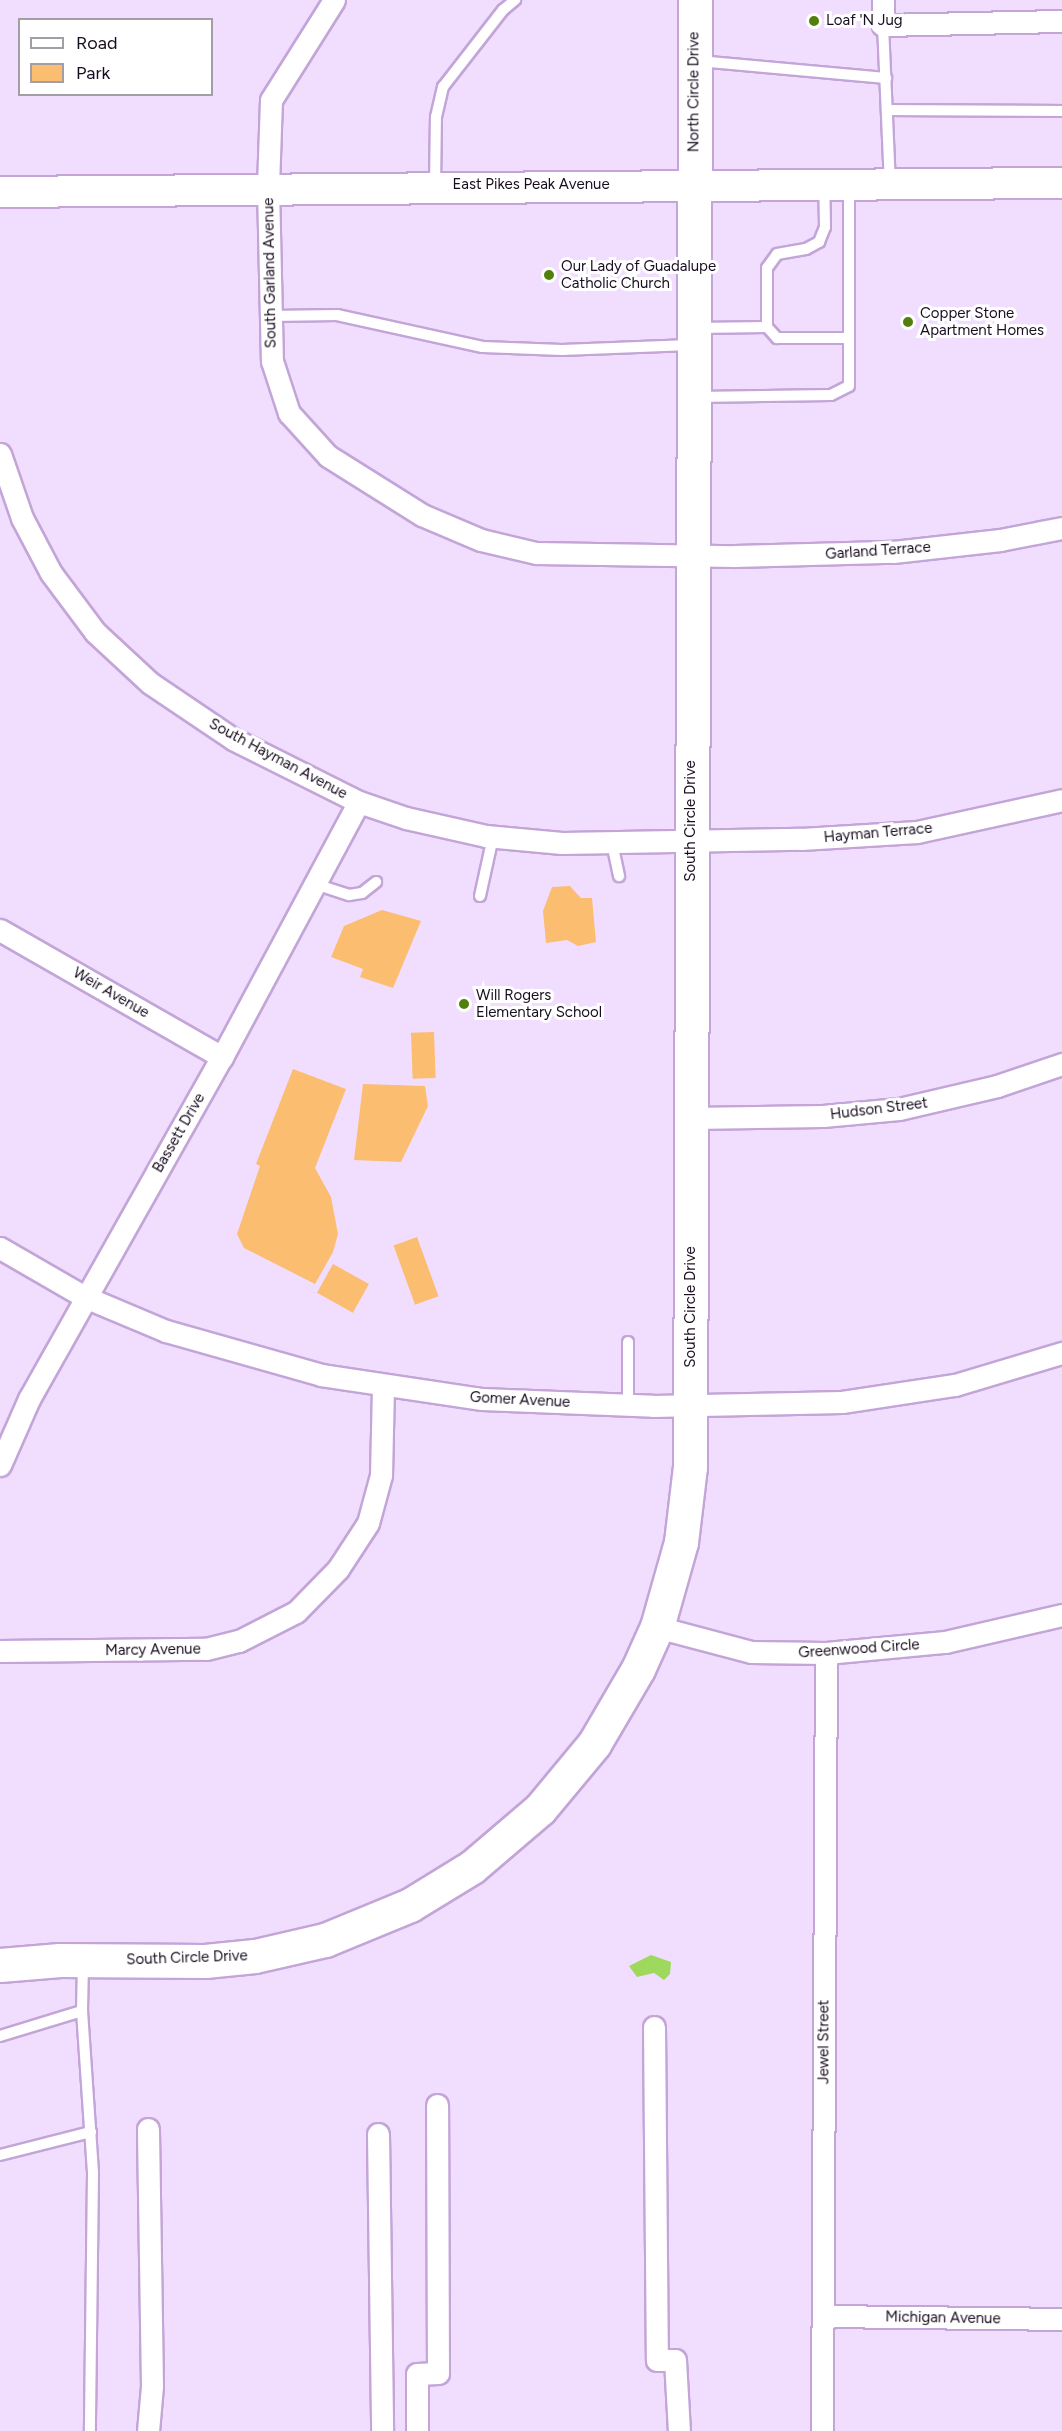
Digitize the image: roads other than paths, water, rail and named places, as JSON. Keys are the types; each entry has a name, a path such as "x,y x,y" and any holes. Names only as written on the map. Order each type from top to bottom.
{"main road":[{"name":"North Circle Drive","path":"694,184 695,0"},
{"name":"East Pikes Peak Avenue","path":"0,192 435,186 1062,183"},
{"name":"South Circle Drive","path":"0,1965 83,1960 204,1961 293,1949 363,1928 438,1890 512,1836 571,1774 617,1707 657,1627 681,1542 690,1467 690,842 694,184"}],"street":[{"name":"South Garland Avenue","path":"334,0 271,100 268,188 272,361 289,413 308,437 354,475 422,515 480,540 536,553 692,556"},
{"path":"883,0 883,25 1062,21"},
{"name":"South Hayman Avenue","path":"0,454 22,518 51,573 95,632 150,683 233,739 359,802 448,830 493,837 612,843 690,842"},
{"name":"Garland Terrace","path":"692,556 893,552 1000,540 1062,528"},
{"name":"Hayman Terrace","path":"690,842 917,832 1062,800"},
{"name":"Bassett Drive","path":"0,1465 29,1399 222,1058 359,802"},
{"name":"Weir Avenue","path":"0,930 222,1058"},
{"name":"Hudson Street","path":"691,1118 823,1116 899,1109 997,1086 1062,1064"},
{"name":"Gomer Avenue","path":"0,1248 85,1297 166,1331 286,1367 383,1387 483,1399 628,1405 876,1399 992,1377 1062,1353"},
{"name":"Marcy Avenue","path":"0,1651 206,1649 239,1641 296,1612 338,1569 368,1523 381,1475 383,1387"},
{"name":"Greenwood Circle","path":"657,1627 751,1652 826,1653 945,1642 1062,1615"},
{"name":"Jewel Street","path":"822,2431 826,1653"},
{"path":"654,2026 657,2360 675,2360 679,2431"},
{"path":"417,2431 417,2374 438,2373 437,2105"},
{"path":"148,2129 152,2386 148,2431"},
{"path":"378,2134 382,2431"},
{"name":"Michigan Avenue","path":"823,2316 1062,2319"}],"lane":[{"path":"435,186 436,117 443,87 503,10 515,0"},
{"path":"883,25 890,184"},
{"path":"694,61 886,78"},
{"path":"887,110 1062,111"},
{"path":"836,184 819,242 806,249 777,254 767,268 767,327 777,338 849,338"},
{"path":"693,397 842,392 849,386 849,338 836,184"},
{"path":"270,316 337,315 483,347 562,350 767,327"},
{"path":"480,896 493,837"},
{"path":"612,843 619,876"},
{"path":"315,884 349,895 362,892 376,882"},
{"path":"628,1342 628,1405"},
{"path":"83,1960 82,2011 91,2132 90,2431"},
{"path":"0,2036 82,2011"},
{"path":"0,2155 91,2132"}],"place":[{"name":"Loaf 'N Jug","path":"814,21"},
{"name":"Our Lady of Guadalupe Catholic Church","path":"549,275"},
{"name":"Copper Stone Apartment Homes","path":"908,322"},
{"name":"Will Rogers Elementary School","path":"464,1004"}]}
